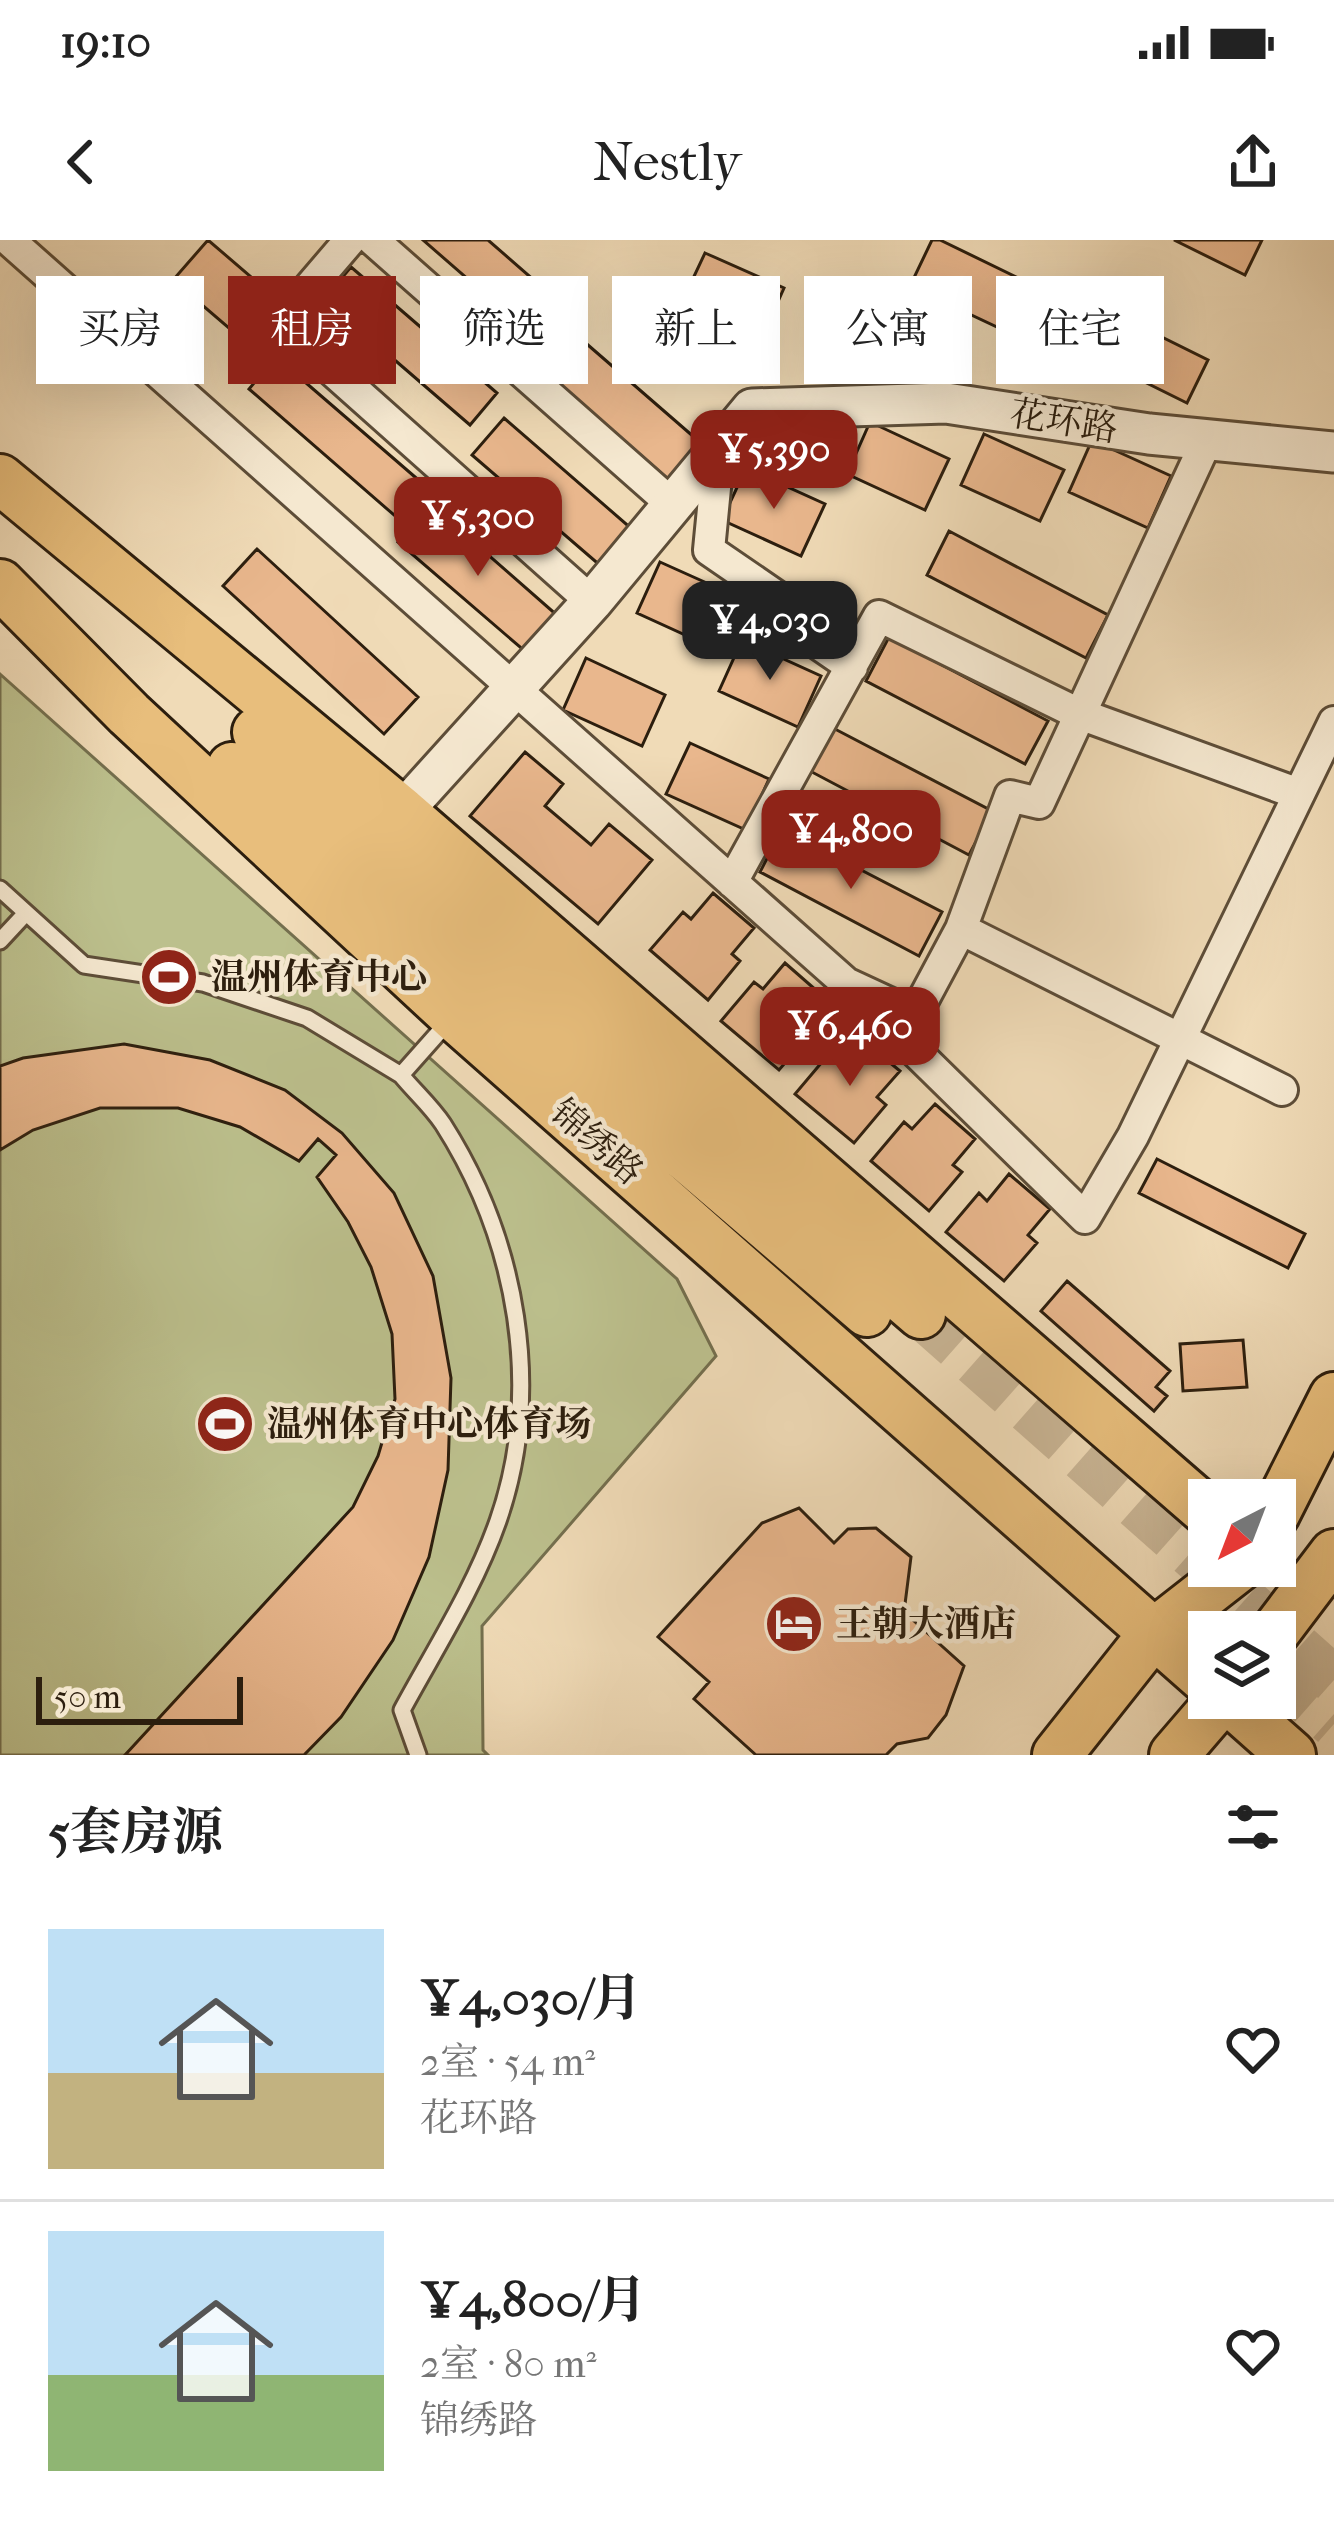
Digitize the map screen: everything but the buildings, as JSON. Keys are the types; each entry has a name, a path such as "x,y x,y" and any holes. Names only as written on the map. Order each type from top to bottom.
{"main road":[{"path":"0,478 402,812 1188,1496"},
{"name":"锦绣路","path":"0,500 910,1327 0,569"},
{"name":"锦绣路","path":"0,584 129,714 454,1016 1188,1664"},
{"path":"1292,1479 1334,1396"},
{"path":"1303,1599 1334,1554"},
{"path":"1057,1755 1153,1634 1213,1587"},
{"path":"1174,1755 1206,1719"},
{"path":"1249,1719 1291,1755"}],"street":[{"path":"9,240 846,983 1084,1218 1133,1136 1334,722"},
{"path":"350,240 279,323 592,602"},
{"path":"373,240 673,505"},
{"name":"花环路","path":"402,812 592,602 752,409 946,403 1207,440 1334,452"},
{"path":"846,983 915,1016 961,929 1010,796 1039,802 1207,440"},
{"path":"719,447 709,550 779,598 788,623 852,667"},
{"path":"732,882 880,616 1077,712 1299,794"},
{"path":"961,929 1282,1090"}],"lane":[{"path":"0,889 84,965 203,982 308,1018 401,1075 442,1122 496,1225 517,1320 522,1410 499,1520 402,1710 418,1755"},
{"path":"0,941 26,913"},
{"path":"401,1075 454,1016"}],"green space":[{"name":"温州体育中心","path":"0,674 677,1279 716,1356 482,1626 483,1750 488,1755 0,1755"}],"tunnel":[{"path":"921,1314 1334,1680"},
{"path":"1296,1691 1334,1724"}],"place":[{"name":"温州体育中心","path":"169,977"},
{"name":"温州体育中心体育场","path":"225,1424"},
{"name":"王朝大酒店","path":"794,1624"}]}
